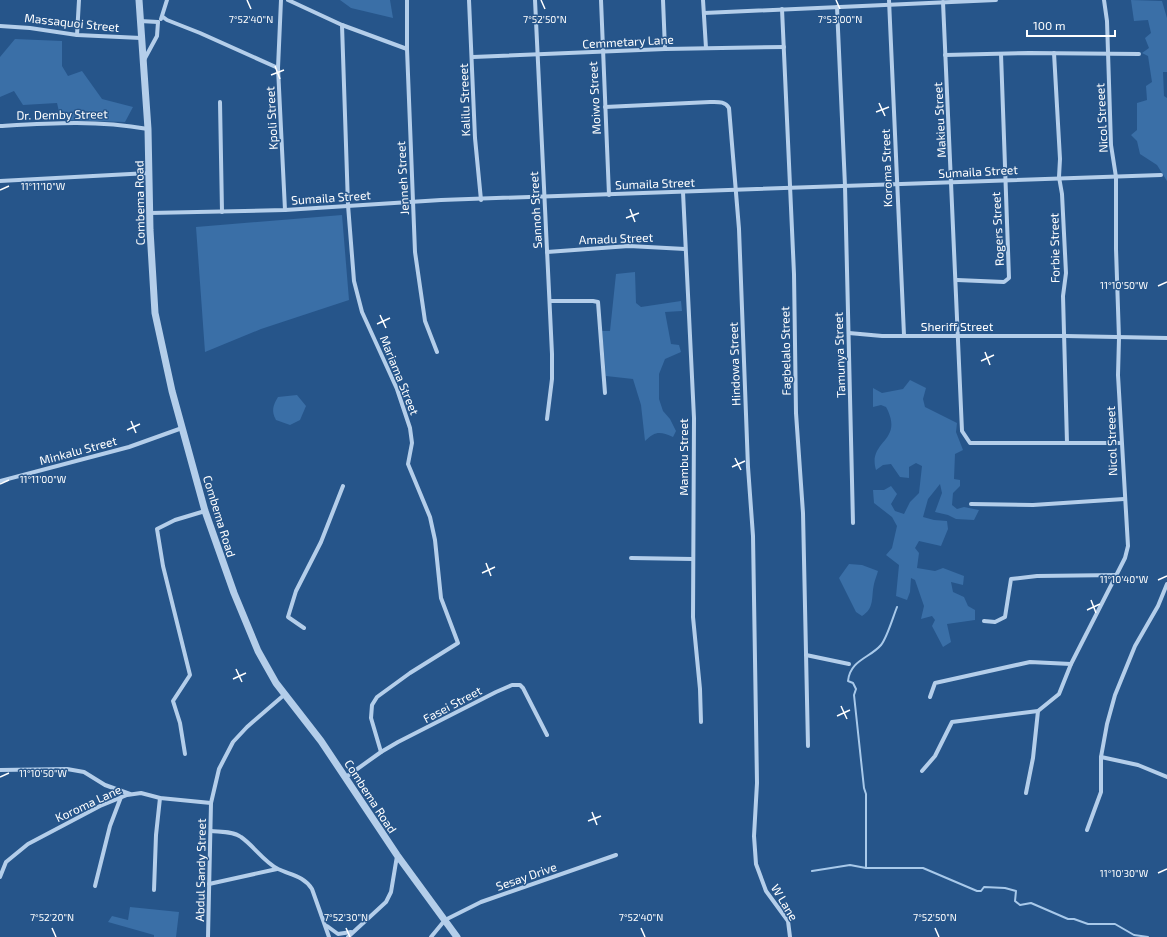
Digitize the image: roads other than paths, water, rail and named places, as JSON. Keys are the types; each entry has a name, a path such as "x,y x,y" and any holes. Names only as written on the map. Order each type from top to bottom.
{"street":[{"path":"77,36 79,0"},
{"path":"139,0 140,21 158,22"},
{"path":"143,60 157,36 158,22 163,17 167,0"},
{"name":"Kpoli Street","path":"281,0 278,68 285,210"},
{"path":"288,0 342,25 407,49"},
{"name":"Jenneh Street","path":"407,0 407,49 415,252 425,321 437,352"},
{"name":"Kalilu Streeet","path":"470,0 475,138 481,200"},
{"name":"Sannoh Street","path":"535,0 536,56 543,197 550,301 552,379 547,419"},
{"name":"Moiwo Street","path":"601,0 609,194"},
{"path":"663,0 666,49"},
{"path":"703,0 706,48"},
{"name":"Koroma Street","path":"889,0 896,184 904,335"},
{"path":"704,13 889,6 996,0"},
{"name":"Nicol Streeet","path":"1038,711 1061,691 1071,664 1125,558 1128,546 1124,499 1118,375 1119,338 1116,249 1116,177 1111,145 1107,21 1104,0"},
{"name":"Makieu Street","path":"943,2 957,280 957,336 962,430 970,443 1067,443"},
{"name":"Tamunya Street","path":"837,7 845,186 853,523"},
{"name":"Fagbelalo Street","path":"782,9 794,274 796,406 803,513 808,746"},
{"path":"163,17 166,20 200,33 278,68"},
{"name":"Combema Road","path":"140,21 148,129 155,313 161,347 205,511 234,593 253,639 284,695 302,715 346,777 397,855 457,937"},
{"name":"Mariama Street","path":"342,25 348,205 352,264 357,296 362,312 397,389 410,428 412,443 408,464 430,517 435,540 442,598 458,643 377,697 372,705 370,718 381,752"},
{"name":"Massaquoi Street","path":"0,26 30,28 77,36 142,38"},
{"name":"Cemmetary Lane","path":"473,58 666,49 784,47"},
{"path":"945,55 1054,53 1139,54"},
{"name":"Forbie Street","path":"1054,53 1058,121 1059,177 1062,194 1066,266 1064,296 1067,443"},
{"name":"Rogers Street","path":"957,280 1004,282 1009,278 1004,179 1001,54"},
{"path":"220,102 222,212"},
{"name":"Hindowa Street","path":"605,107 677,102 727,104 730,113 744,340 748,473 753,536 758,784 756,807"},
{"name":"Dr. Demby Street","path":"0,126 83,122 112,123 148,129"},
{"path":"0,181 149,173"},
{"name":"Sumaila Street","path":"150,213 285,210 414,201 790,189 1059,177 1161,175"},
{"name":"Mambu Street","path":"683,192 694,418 693,617 700,689 701,722"},
{"name":"Amadu Street","path":"547,252 629,246 686,249"},
{"path":"550,301 598,302 605,393"},
{"name":"Sheriff Street","path":"849,333 957,336 1167,338"},
{"name":"Minkalu Street","path":"0,481 129,447 182,428"},
{"path":"1067,443 1121,443"},
{"path":"304,628 288,617 296,591 321,542 343,486"},
{"path":"971,504 1033,505 1124,499"},
{"path":"185,754 180,723 173,701 190,675 163,566 157,529 175,520 205,511"},
{"path":"631,558 693,559"},
{"path":"984,621 995,622 1005,617 1010,579 1037,576 1117,575"},
{"path":"1087,830 1101,792 1101,757 1107,724 1122,675 1167,584"},
{"path":"806,655 849,664"},
{"path":"930,696 935,683 938,681 957,679 1030,662 1071,664"},
{"name":"Fasei Street","path":"346,777 381,752 496,692 516,684 520,684 523,688 547,735"},
{"name":"Abdul Sandy Street","path":"208,937 211,803 219,770 233,742 247,727 284,695"},
{"path":"922,771 933,760 952,722 1038,711 1033,758 1026,793"},
{"path":"1101,757 1138,765 1167,777"},
{"path":"0,770 67,769 84,772 105,785 131,794"},
{"name":"Koroma Lane","path":"6,862 16,852 45,834 121,797 131,794 141,793 160,798 211,803"},
{"path":"95,886 110,826 121,797"},
{"path":"154,890 156,835 160,798"},
{"name":"W Lane","path":"756,807 756,864 766,891 788,921 790,937"},
{"path":"211,831 234,834 241,837 260,856 278,869 308,882 312,889 329,937"},
{"path":"325,925 338,934 346,934 364,924 386,902 391,892 397,855"},
{"name":"Sesay Drive","path":"444,920 481,902 616,856"},
{"path":"0,860 6,862 0,877"},
{"path":"209,884 278,869"},
{"path":"431,937 444,920"},
{"path":"348,937 352,932"}],"waterway":[{"path":"866,868 866,794 864,788 854,695 856,689 853,683 848,681 852,668 877,649 883,642 888,633 897,607"},
{"path":"812,871 850,865 866,868 923,868 977,891 981,891 984,887 1005,888 1016,891 1015,901 1020,905 1031,903 1068,919 1074,919 1088,924 1115,924 1134,935 1148,937"}]}
